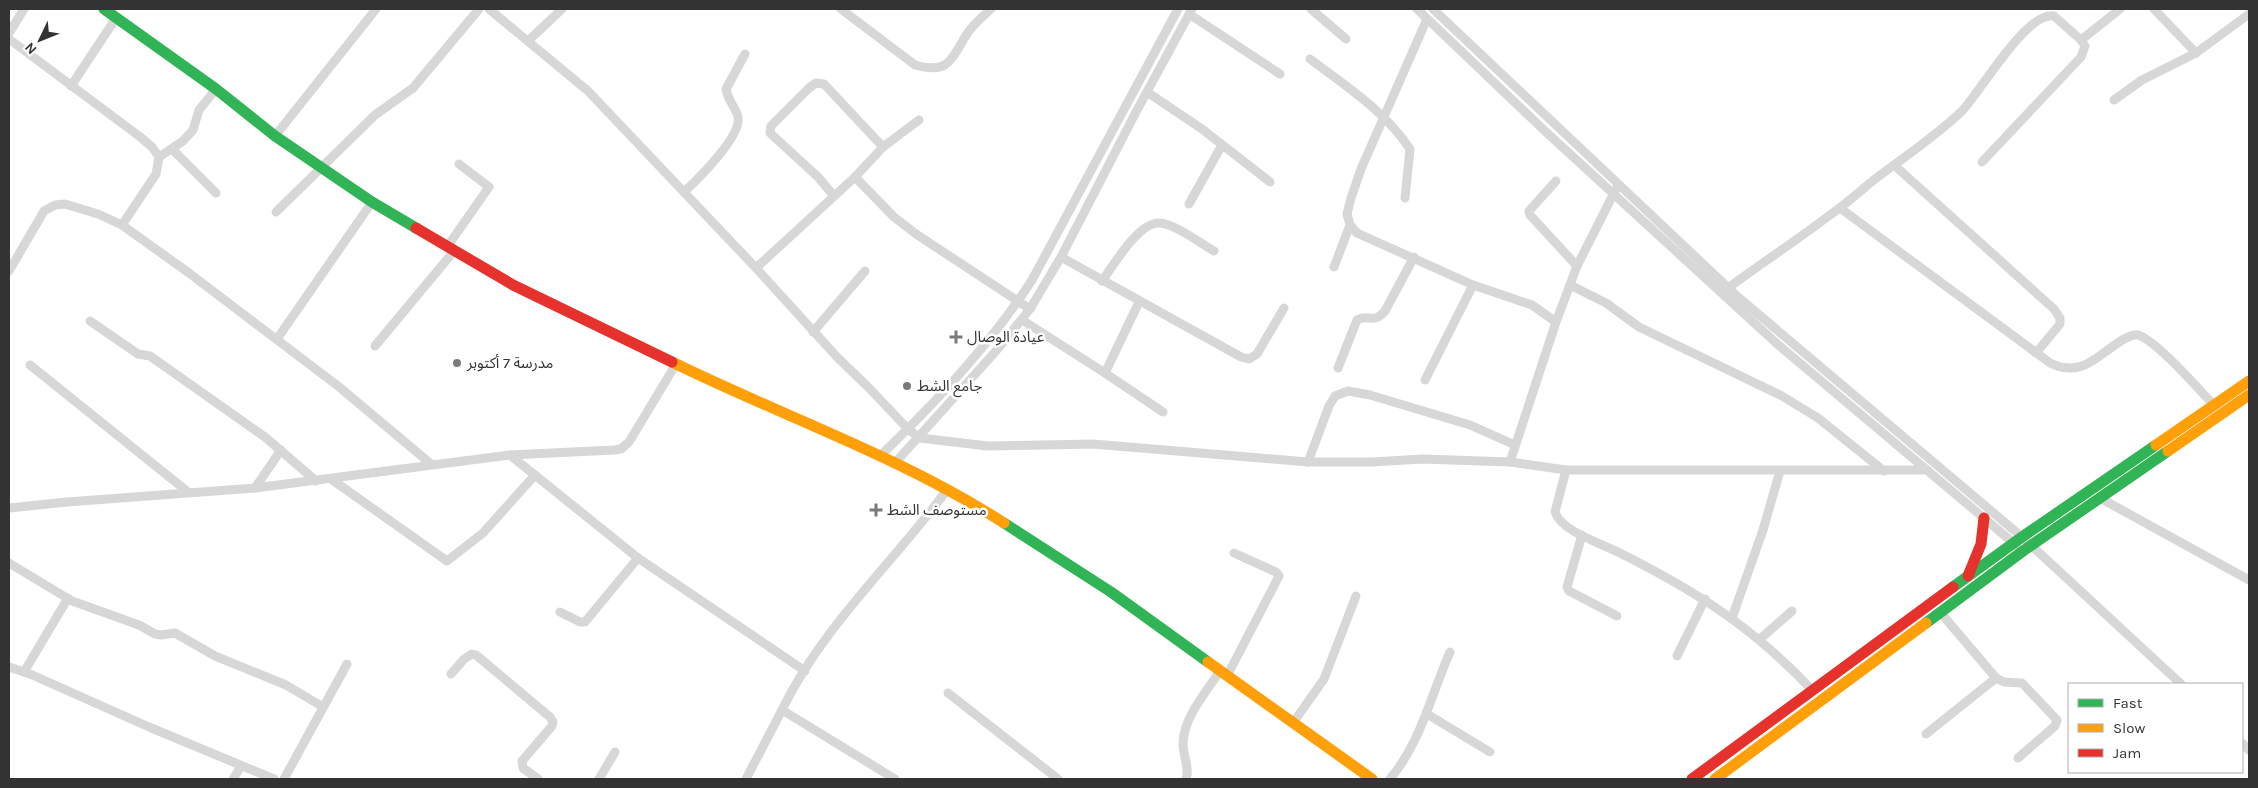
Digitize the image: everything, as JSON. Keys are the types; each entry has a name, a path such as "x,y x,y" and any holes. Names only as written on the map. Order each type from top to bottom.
{"street":[{"path":"9,33 24,9"},
{"path":"104,9 216,89 275,136 372,202 513,285 676,364 880,456 977,506 1103,587 1372,779"},
{"path":"275,136 376,9"},
{"path":"276,212 321,167 339,152 375,114 413,88 479,9"},
{"path":"489,9 588,91 756,268 813,332 908,429 920,438 988,446 1093,444 1308,462 1372,462 1423,459 1510,462 1566,470 1927,470"},
{"path":"528,41 562,9"},
{"path":"842,9 915,65 928,69 943,67 952,60 966,36 991,9"},
{"path":"880,456 908,429 991,337 1018,301 1044,257 1176,9"},
{"path":"1311,9 1346,39"},
{"path":"1417,9 1775,342 1984,518 2018,540"},
{"path":"1433,9 1728,288 2018,540 2119,625 2180,683"},
{"path":"2081,40 2120,9"},
{"path":"2154,9 2196,53"},
{"path":"894,464 958,395 1030,308 1061,257 1191,11 1280,74"},
{"path":"2114,100 2142,80 2196,53 2249,14"},
{"path":"1728,288 1840,208 1943,129 1964,110 1980,90 1998,61 2043,17 2054,16 2081,40 2085,46 2081,57 1982,162"},
{"path":"71,86 116,18"},
{"path":"1428,19 1361,169 1347,214 1350,225 1357,233 1473,285 1532,305 1556,322"},
{"path":"9,40 146,141 159,157"},
{"path":"684,192 715,162 738,123 738,118 730,103 726,89 745,54"},
{"path":"1310,59 1385,116 1410,149 1405,198"},
{"path":"834,196 813,172 770,133 771,126 809,88 816,83 824,84 883,147"},
{"path":"122,225 156,174 159,157 172,149 192,130 199,110 216,89"},
{"path":"1147,92 1179,113 1270,182"},
{"path":"756,268 855,177 883,147 919,120"},
{"path":"1189,204 1222,145"},
{"path":"172,149 216,194"},
{"path":"375,346 450,249 489,187 459,164"},
{"path":"1894,165 2054,309 2060,318 2060,324 2036,353"},
{"path":"855,177 894,217 916,234 1030,308"},
{"path":"1556,181 1529,211 1530,215 1577,266"},
{"path":"1510,462 1556,322 1577,266 1619,184"},
{"path":"277,339 372,202"},
{"path":"9,271 44,212 54,205 65,204 98,214 122,225 277,339 338,386 431,464"},
{"path":"1840,208 2036,353 2059,367 2074,370 2080,368 2130,336 2140,336 2153,344 2214,405"},
{"path":"1102,281 1137,234 1152,223 1161,222 1214,251"},
{"path":"1334,267 1350,225"},
{"path":"1061,257 1241,357 1249,358 1257,354 1284,308"},
{"path":"1338,368 1357,320 1362,317 1375,319 1380,317 1395,294 1414,258"},
{"path":"813,332 865,271"},
{"path":"1425,380 1473,285"},
{"path":"1570,285 1606,303 1640,327 1789,401 1826,424 1884,471"},
{"path":"1105,373 1139,302"},
{"path":"1022,320 1164,412"},
{"path":"90,321 138,354 150,356 265,437 316,481"},
{"path":"9,508 255,488 510,455 621,449 629,442 676,364"},
{"path":"30,365 188,492"},
{"path":"1692,779 2018,540 2249,381"},
{"path":"947,386 958,395"},
{"path":"1308,462 1329,406 1336,396 1348,391 1370,395 1470,425 1515,445"},
{"path":"1715,779 1940,612 2031,550 2100,498 2249,395"},
{"path":"255,488 281,450"},
{"path":"510,455 638,558 805,671"},
{"path":"1566,470 1555,512 1558,520 1582,535 1705,599 1760,639 1813,691"},
{"path":"1732,618 1763,530 1780,471"},
{"path":"331,479 447,560 483,533 535,475"},
{"path":"746,779 792,690 805,671 837,625 947,490"},
{"path":"2100,498 2249,580"},
{"path":"1968,577 1981,544 1984,518"},
{"path":"1582,535 1567,587 1569,591 1617,616"},
{"path":"1186,779 1188,774 1183,743 1187,727 1195,709 1223,674 1279,576 1276,572 1234,553"},
{"path":"560,612 580,622 584,622 638,558"},
{"path":"9,563 68,598 140,625 155,634 175,633 215,656 286,685 323,707"},
{"path":"1293,723 1324,679 1356,596"},
{"path":"24,672 68,598"},
{"path":"1677,656 1705,599"},
{"path":"1760,639 1792,611"},
{"path":"1940,612 1996,678 2004,682 2022,683 2057,720 2055,726 2018,758"},
{"path":"1390,779 1410,749 1427,714 1450,652"},
{"path":"451,674 464,659 472,654 476,655 550,717 553,722 552,726 522,761 523,768 538,779"},
{"path":"284,779 347,664"},
{"path":"9,667 274,779"},
{"path":"1926,734 1996,678"},
{"path":"948,693 1058,779"},
{"path":"782,710 895,779"},
{"path":"1427,714 1490,752"},
{"path":"599,779 615,752"},
{"path":"233,779 241,766"}],"traffic: fast":[{"path":"104,9 216,89 275,136 372,202 416,228"},
{"path":"1953,587 2156,445"},
{"path":"1926,623 2023,551 2168,451"},
{"path":"1004,523 1111,592 1208,662"}],"traffic: slow":[{"path":"672,362 924,477 1004,523"},
{"path":"2156,445 2249,381"},
{"path":"2168,451 2249,395"},
{"path":"1715,779 1926,623"},
{"path":"1208,662 1372,779"}],"traffic: jam":[{"path":"416,228 513,285 672,362"},
{"path":"1968,576 1981,544 1984,518"},
{"path":"1692,779 1953,587"}],"place":[{"name":"عيادة الوصال","path":"956,337"},
{"name":"مدرسة 7 أكتوبر","path":"457,363"},
{"name":"جامع الشط","path":"907,386"},
{"name":"مستوصف الشط","path":"876,510"}]}
